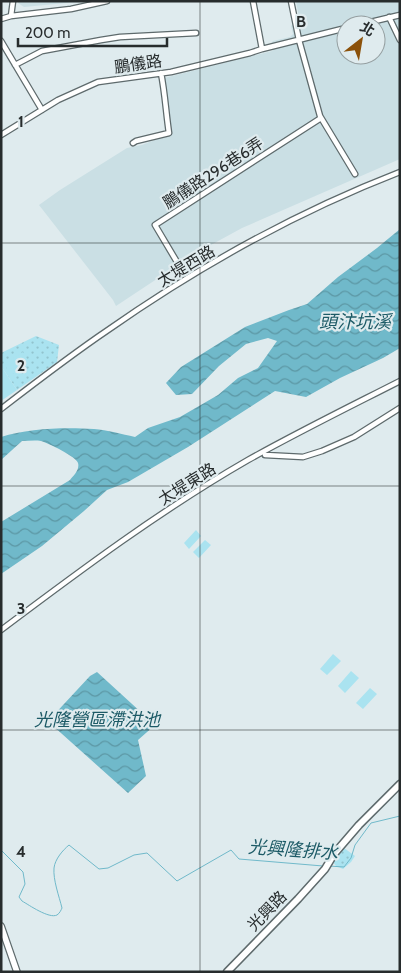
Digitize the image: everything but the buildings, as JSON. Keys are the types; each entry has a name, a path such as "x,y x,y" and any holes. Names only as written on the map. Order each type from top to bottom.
{"main road":[{"name":"光興路","path":"227,972 298,899 325,869 334,854 359,825 400,784"}],"street":[{"path":"11,16 13,1"},
{"path":"1,19 106,1"},
{"path":"254,1 262,49"},
{"path":"291,1 299,40 322,118 355,174"},
{"path":"386,18 400,15"},
{"path":"389,17 400,40"},
{"name":"鵬儀路","path":"1,135 58,100 98,82 161,74 336,31"},
{"path":"15,65 42,51 101,40 120,37 196,33"},
{"path":"1,41 42,110"},
{"path":"133,143 169,133 161,74"},
{"name":"鵬儀路296巷6弄","path":"177,262 155,225 322,118"},
{"name":"太堤西路","path":"1,409 62,362 193,274 286,224 400,172"},
{"name":"太堤東路","path":"1,630 135,532 192,496 261,453 400,381"},
{"path":"265,455 303,457 322,451 354,437 400,408"},
{"path":"1,926 17,972"}],"shaded area":[{"path":"18,1 77,1 24,7"},
{"path":"296,1 400,1 400,159 242,228 184,261 116,306 39,205 127,148 142,145 167,135 160,79 272,51 269,46 273,41 290,37 293,34 291,26 299,18"},
{"path":"36,336 59,345 57,362 17,390 1,366 1,353"},
{"path":"23,352 30,364 11,375 4,364"},
{"path":"1,366 17,390 1,401"},
{"path":"196,530 201,536 189,549 184,543"},
{"path":"205,540 211,545 199,558 193,552"},
{"path":"333,654 341,661 327,675 320,669"},
{"path":"351,671 359,678 345,693 338,686"},
{"path":"370,688 377,694 363,709 356,703"},
{"path":"344,848 355,856 343,869 336,866 333,862"}],"water":[{"name":"頭汴坑溪","path":"400,229 400,348 306,397 275,391 188,447 128,482 107,490 42,546 1,574 1,522 70,480 76,473 78,463 68,454 41,441 22,441 1,460 1,437 35,430 71,428 114,432 135,437 148,428 180,417 218,395 238,378 258,368 277,341 268,338 246,344 219,366 192,394 176,395 166,383 181,367 245,327 307,304 338,277"},
{"name":"光隆營區滯洪池","path":"97,672 155,725 138,740 146,776 128,793 52,725 51,718 90,676"}],"waterway":[{"name":"光興隆排水","path":"329,866 344,867 351,858 355,845 371,823 400,816"},
{"name":"光興隆排水","path":"1,850 23,872 25,884 19,897 22,901 39,911 53,916 57,915 62,908 56,888 54,868 56,861 69,845 99,869 108,868 134,855 147,853 177,881 231,850 239,859 323,866"}]}
